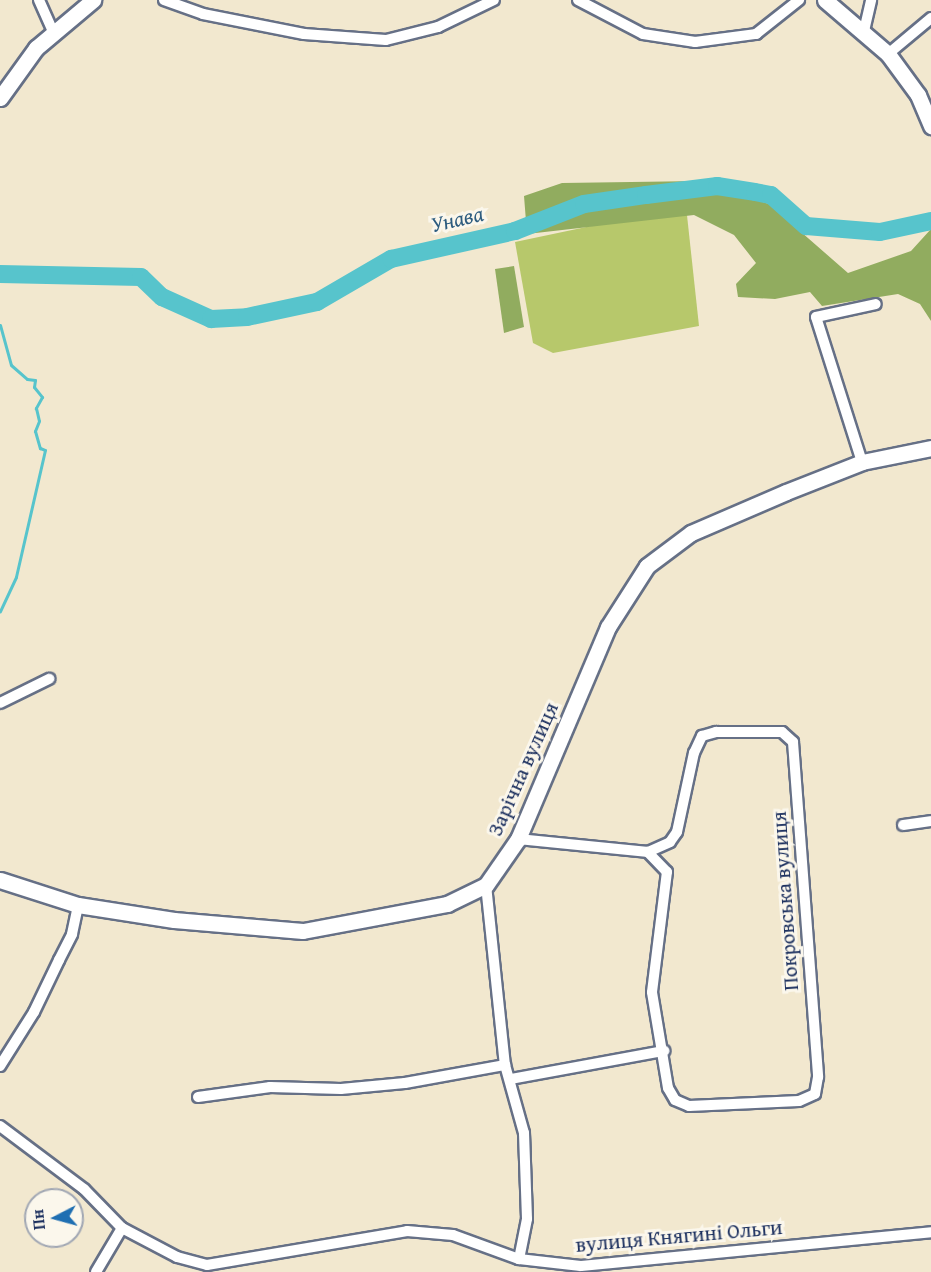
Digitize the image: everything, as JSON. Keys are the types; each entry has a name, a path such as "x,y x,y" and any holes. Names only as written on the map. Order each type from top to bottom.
{"street":[{"path":"39,0 53,32"},
{"path":"0,98 20,67 53,32 93,0"},
{"path":"164,0 203,14 304,34 386,40 438,27 494,0"},
{"path":"578,0 643,34 695,42 756,34 800,0"},
{"path":"825,0 864,31 888,54 918,95 931,126"},
{"path":"864,31 871,0"},
{"path":"888,54 931,18"},
{"path":"862,462 816,317 876,304"},
{"name":"Зарічна вулиця","path":"1,883 78,905 186,921 303,931 447,904 486,885 518,839 608,627 647,566 691,533 862,462 931,448"},
{"path":"0,703 49,679"},
{"name":"Покровська вулиця","path":"716,732 782,732 788,735 793,742 818,1077 815,1094 799,1101 689,1106 675,1100 668,1088 664,1051 652,992 667,872 648,852 662,848 677,832 694,753 702,736 716,732"},
{"path":"903,825 931,821"},
{"path":"518,839 648,852"},
{"path":"486,885 505,1065 511,1079 524,1133 527,1219 519,1259"},
{"path":"0,1066 34,1012 60,960 72,934 78,905"},
{"path":"511,1079 664,1051"},
{"path":"198,1097 270,1087 341,1089 405,1083 505,1065"},
{"name":"вулиця Княгині Ольги","path":"0,1126 84,1189 122,1228 177,1257 207,1265 407,1232 453,1235 519,1259 581,1266 931,1233"},
{"path":"96,1272 122,1228"}],"green space":[{"path":"700,181 769,204 848,273 911,251 931,229 931,321 920,304 898,294 822,306 810,292 775,299 738,297 736,284 756,263 734,235 694,215 527,234 524,196 562,183"},
{"path":"686,206 699,326 553,353 533,343 515,242"},
{"path":"514,266 524,327 504,333 495,269"}],"waterway":[{"name":"Унава","path":"0,274 141,277 162,297 211,319 247,317 317,302 391,259 515,231 584,204 646,195 717,186 771,195 806,226 880,232 931,221"},
{"name":"Унава","path":"0,278 1,274"},
{"path":"0,325 11,365 27,379 35,380 34,387 42,397 36,408 39,421 35,431 40,448 45,450 16,577 0,612"}]}
